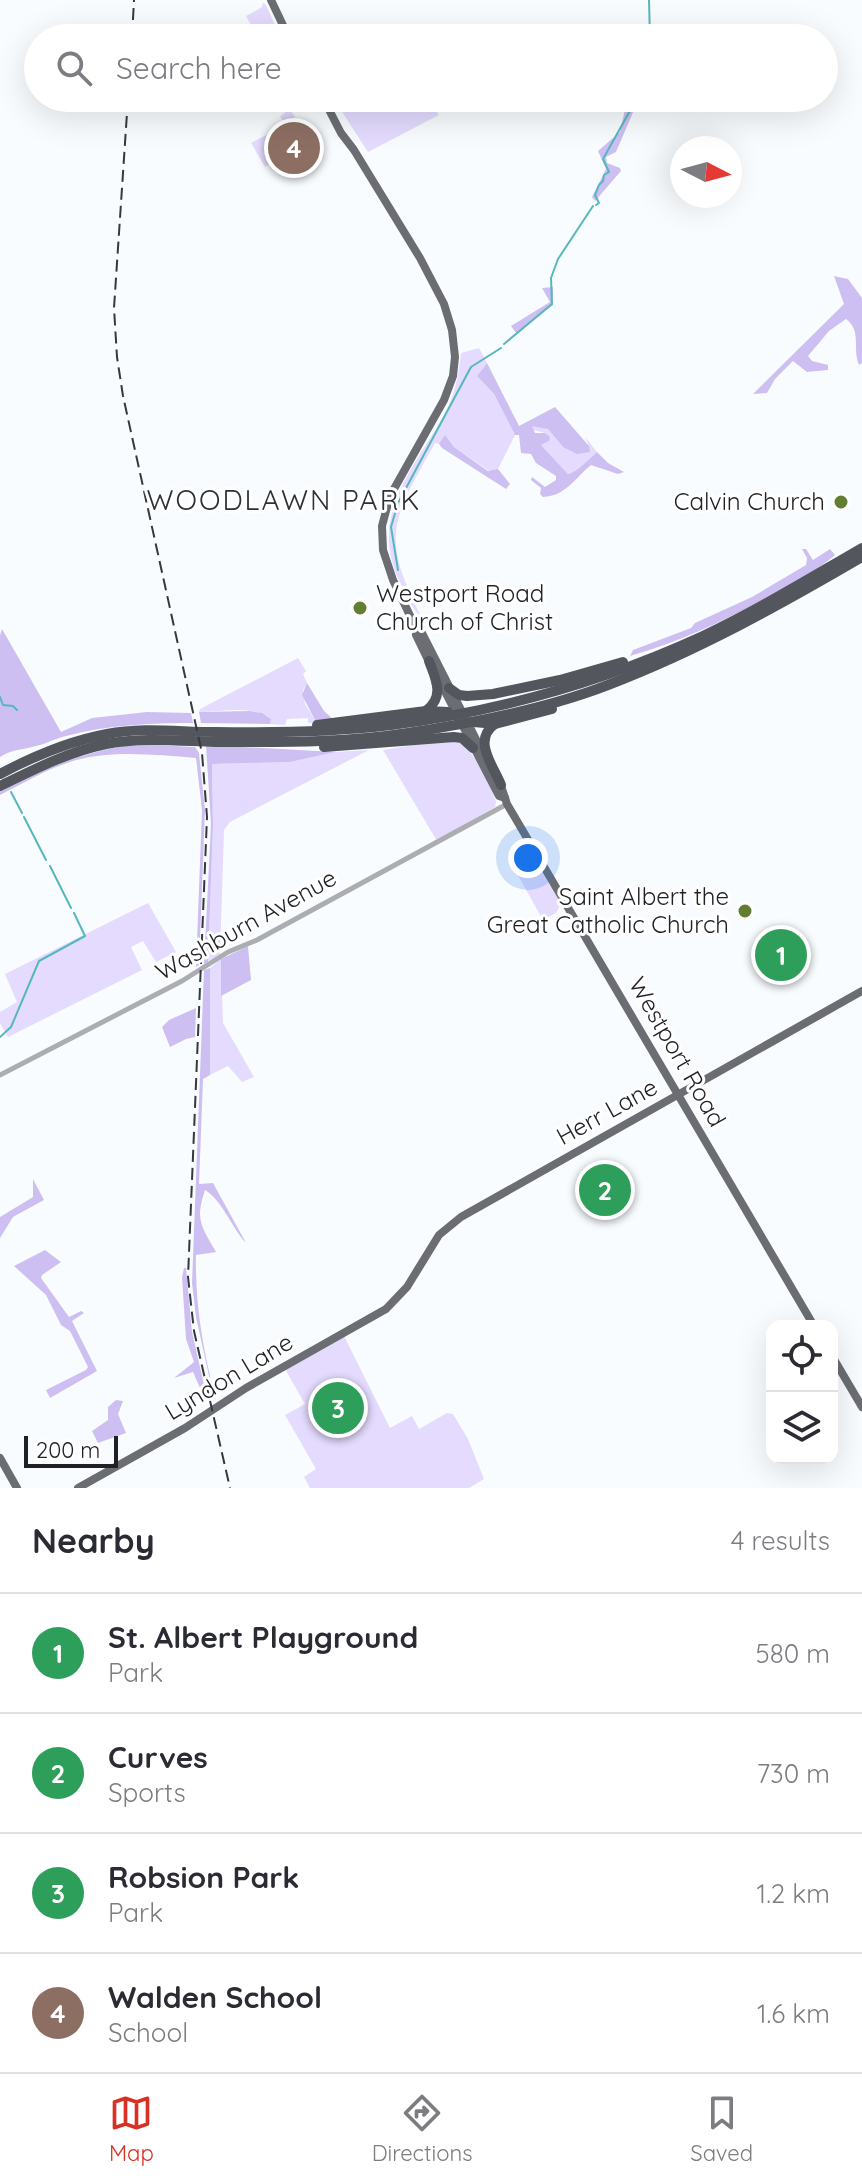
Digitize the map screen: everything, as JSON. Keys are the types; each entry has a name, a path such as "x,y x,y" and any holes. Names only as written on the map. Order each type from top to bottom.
{"highway":[{"path":"2,779 49,751 96,736 126,732 330,741 409,733 435,723 445,711 480,724 489,717 679,646 762,606 862,548"},
{"path":"238,737 326,724 435,723 489,717 587,692 668,660 750,621 862,557"},
{"path":"449,688 459,695 493,694 560,680 679,646"},
{"path":"429,661 439,689 435,723"},
{"path":"435,723 448,733 472,703 493,694"},
{"path":"489,717 483,746 501,785"},
{"path":"435,723 473,748"}],"main road":[{"path":"271,0 282,24"},
{"name":"Westport Road","path":"331,112 354,144 354,150 439,292 447,312 453,339 454,366 447,392 390,496 382,526 387,566 449,688 473,748 499,796 506,801"},
{"name":"Westport Road","path":"416,627 416,635 429,661 501,785 506,801 811,1320"},
{"name":"Herr Lane","path":"398,1297 436,1239 449,1225 862,991"},
{"name":"Lyndon Lane","path":"78,1488 386,1309 398,1297"},
{"path":"838,1366 862,1407"},
{"path":"0,1458 17,1488"}],"street":[{"name":"Washburn Avenue","path":"0,1075 182,981 228,952 257,940 506,801"}],"shaded area":[{"path":"263,3 266,5 275,24 250,24 246,16 262,7"},
{"path":"292,112 295,117 292,121 304,144 265,167 251,143 285,125 280,116"},
{"path":"342,112 437,112 439,115 368,152"},
{"path":"624,112 633,112 616,152 606,157 607,163 621,171 595,201 592,197 606,169 598,151 620,132"},
{"path":"834,276 848,279 862,298 862,363 859,365 857,359 854,329 846,319 829,331 808,356 812,361 828,365 828,370 807,372 793,361 775,379 767,393 753,394 844,304"},
{"path":"553,287 553,305 516,333 511,326 550,302 542,288"},
{"path":"479,348 487,363 477,376 494,394 515,435 498,469 491,472 454,447 445,436 439,444 435,443 421,468 401,508 396,544 399,564 418,614 397,576 390,552 389,529 393,507 412,467 448,407 457,380 461,353"},
{"path":"487,363 519,426 555,407 589,446 590,452 577,454 563,447 548,429 532,426 535,433 545,433 550,437 541,445 568,474 597,452 624,472 618,474 591,465 564,490 543,497 541,488 531,480 532,477 545,487 556,480 556,476 536,463 531,454 521,453 519,435 515,435 494,394 477,376"},
{"path":"532,426 548,429 563,447 589,446 585,437 597,452 568,474 541,445 549,441 545,433 533,430"},
{"path":"445,435 454,447 488,471 498,469 510,484 506,489 442,448 439,444"},
{"path":"802,549 806,549 813,560 830,549 835,555 800,580 729,617 681,639 630,656 633,650 691,628 695,623 752,597 806,565 807,558"},
{"path":"2,629 61,732 92,718 147,712 191,713 193,723 98,729 0,757"},
{"path":"298,658 306,671 303,674 307,683 303,690 305,704 316,722 308,723 308,718 287,719 285,725 270,724 270,718 254,712 199,712 200,709"},
{"path":"307,683 324,711 334,720 316,722 302,695"},
{"path":"199,712 262,713 271,719 270,724 201,723"},
{"path":"450,739 458,741 472,755 496,802 495,807 437,841 383,750"},
{"path":"133,744 195,747 199,753 205,810 199,965 196,967 202,810 196,758 131,754 98,756 67,763 0,795 0,791 48,768 98,751"},
{"path":"206,745 336,752 290,762 212,764 213,826 208,962 204,964 211,824"},
{"path":"369,750 230,822 224,830 220,955 208,961 212,764 290,762 336,752"},
{"path":"529,862 536,862 561,904 556,913 543,920 515,870"},
{"path":"148,903 176,952 156,962 143,941 131,947 142,970 8,1037 0,1023 0,1012 17,1002 5,974"},
{"path":"248,946 251,980 221,996 221,959"},
{"path":"221,959 223,1023 254,1077 242,1082 228,1066 210,1075 210,968"},
{"path":"210,968 210,1075 203,1079 199,1184 213,1183 246,1243 217,1201 205,1190 200,1209 201,1222 216,1252 196,1255 197,1292 216,1400 196,1317 192,1283 204,970"},
{"path":"196,1008 195,1037 170,1047 162,1027 169,1020"},
{"path":"33,1179 44,1200 13,1217 0,1238 0,1217 33,1197"},
{"path":"45,1250 61,1262 41,1278 69,1317 81,1311 84,1313 72,1321 97,1371 50,1398 46,1390 88,1367 70,1331 61,1325 46,1295 14,1266"},
{"path":"184,1268 205,1399 193,1372 174,1378 194,1362 186,1339"},
{"path":"344,1336 390,1428 412,1416 419,1429 447,1413 453,1414 468,1439 484,1479 469,1488 310,1488 304,1477 316,1469 285,1415 305,1404 285,1369"},
{"path":"116,1400 123,1401 118,1414 126,1433 98,1443 92,1431 108,1420 108,1407"}],"waterway":[{"path":"649,0 650,24"},
{"path":"596,205 599,203 595,195 604,175 609,172 603,159 629,112"},
{"path":"504,344 552,304 551,278 558,259 593,206"},
{"path":"398,570 391,527 398,503 471,367 501,348"},
{"path":"0,697 3,705 13,706 17,710"},
{"path":"11,792 22,813"},
{"path":"24,817 46,860"},
{"path":"50,866 71,908"},
{"path":"0,1037 11,1027 39,961 85,936 74,913"}],"railway":[{"path":"133,24 134,0"},
{"path":"127,112 114,308 117,357 202,753 207,817 188,1277 194,1331 230,1488"}],"place":[{"name":"Walden School","path":"294,148"},
{"name":"Calvin Church","path":"841,502"},
{"name":"Westport Road Church of Christ","path":"360,608"},
{"name":"Saint Albert the Great Catholic Church","path":"745,911"},
{"name":"St. Albert Playground","path":"781,955"},
{"name":"Curves","path":"605,1190"},
{"name":"Robsion Park","path":"338,1408"}],"district":[{"name":"WOODLAWN PARK","path":"284,500"}]}
